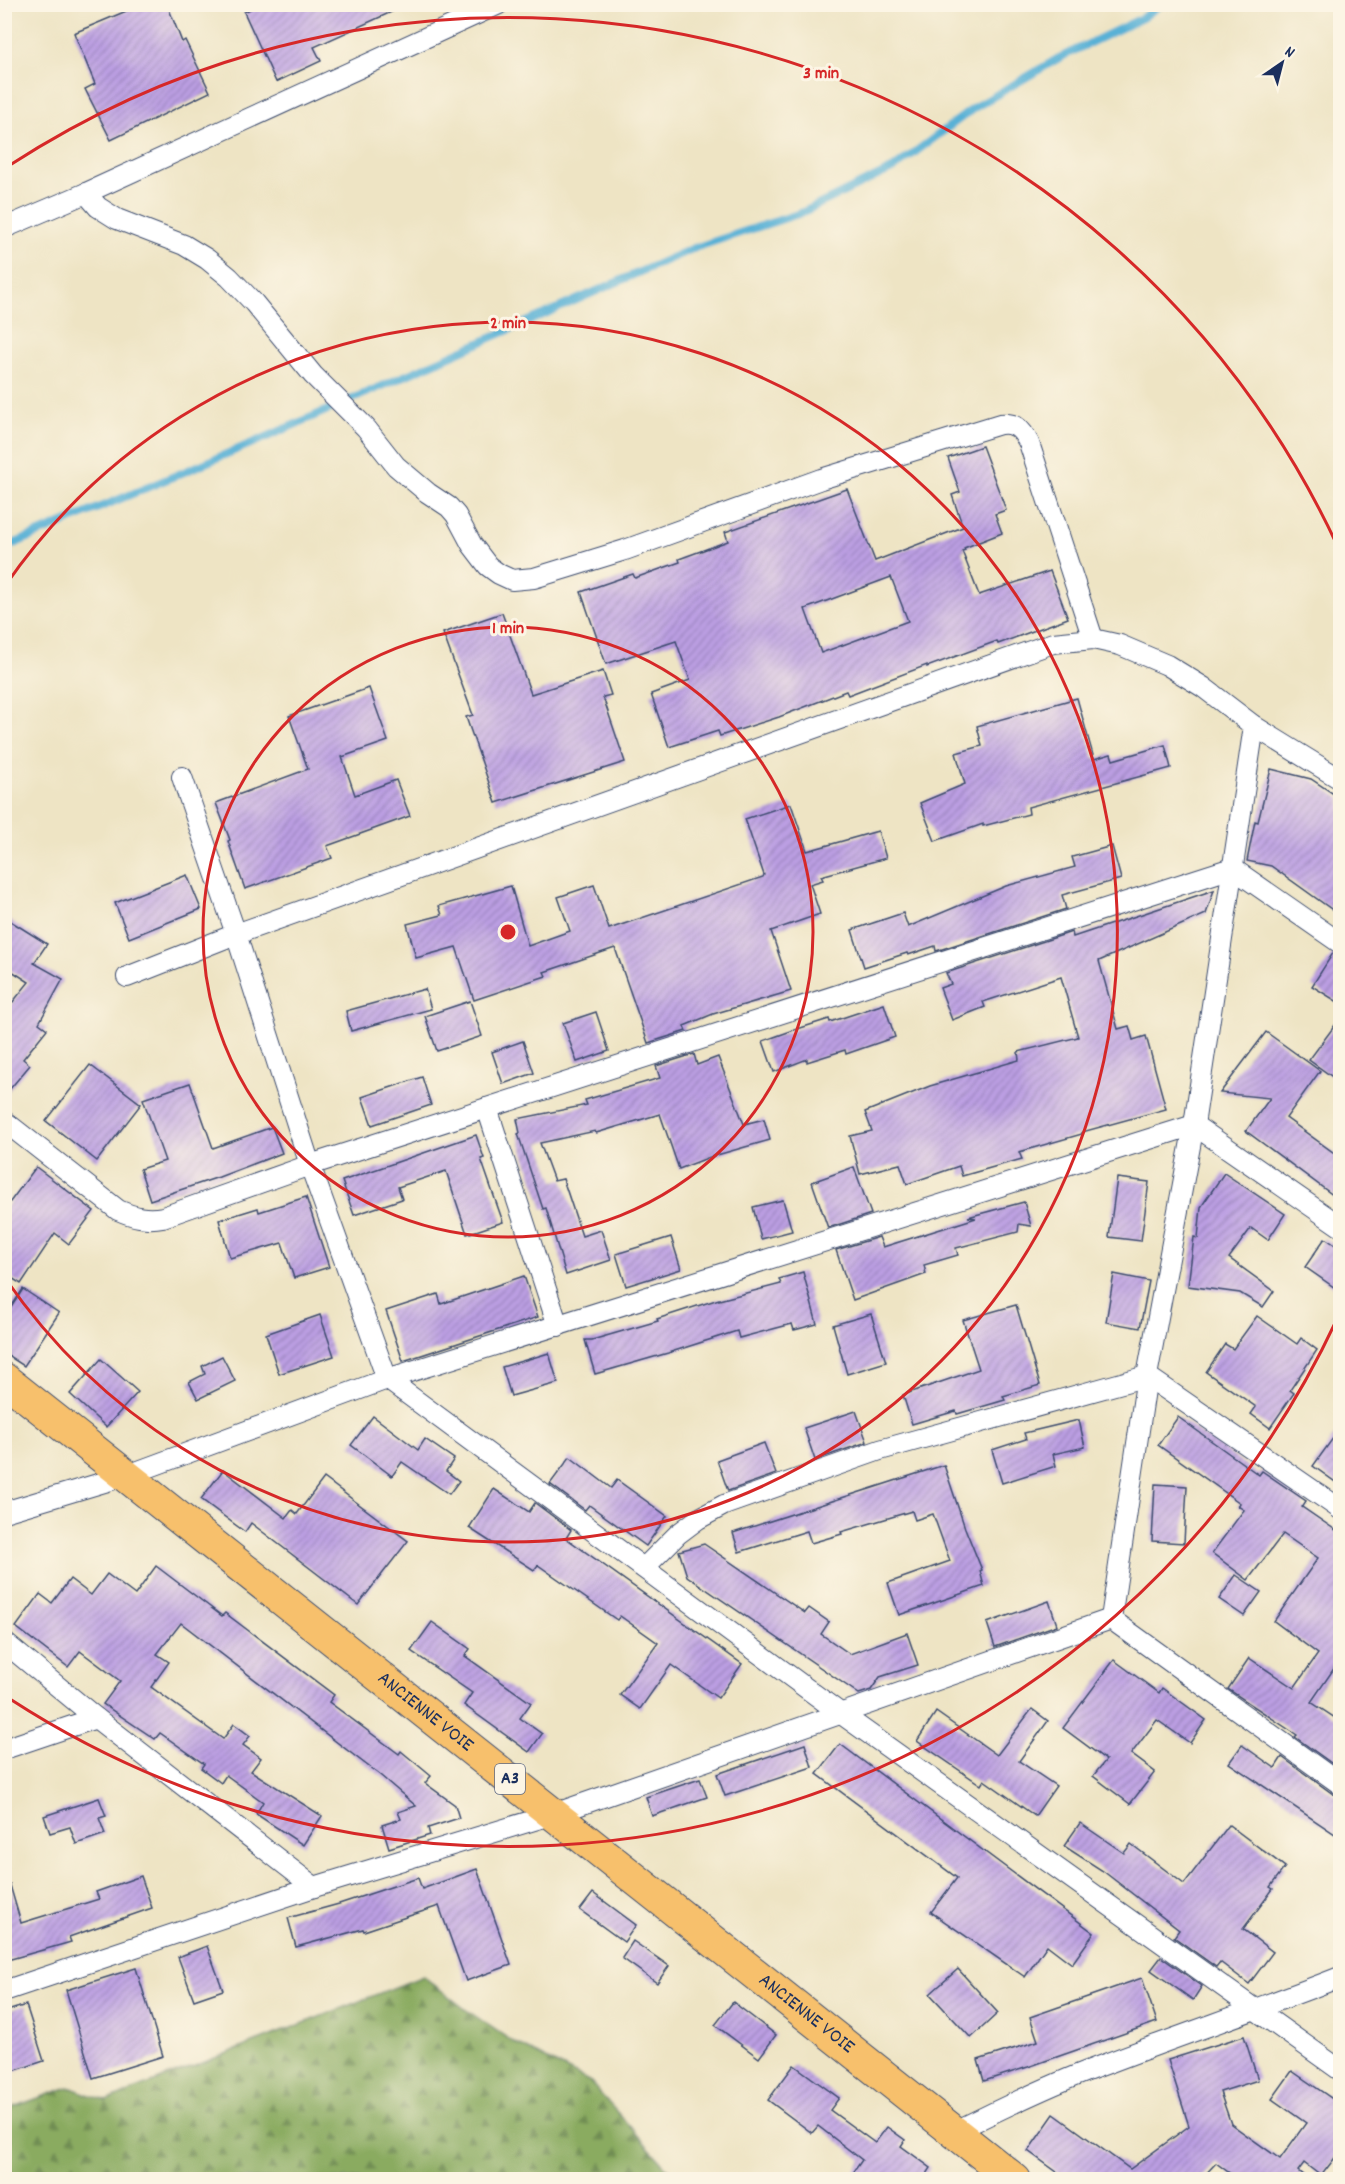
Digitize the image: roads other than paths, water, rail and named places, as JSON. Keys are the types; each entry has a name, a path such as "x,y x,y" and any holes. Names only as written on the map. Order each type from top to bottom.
{"main road":[{"name":"ANCIENNE VOIE","path":"4,1378 1015,2180"}],"street":[{"path":"4,228 86,194 500,4"},
{"path":"86,194 107,213 184,245 207,259 229,277 254,303 312,375 366,428 396,466 449,507 488,566 512,580 534,578 625,550 821,479 1009,423 1023,432 1029,443 1093,639"},
{"path":"127,977 236,934 1053,643 1093,639 1120,645 1167,665 1203,687 1254,726 1341,779"},
{"path":"1111,1619 1147,1376 1194,1125 1254,726"},
{"path":"182,777 236,934 310,1165 387,1379 840,1713 1341,2070"},
{"path":"1232,868 1341,943"},
{"path":"4,1122 118,1210 145,1219 163,1217 310,1165 1232,868"},
{"path":"488,1108 558,1326"},
{"path":"1194,1125 1341,1226"},
{"path":"4,1512 128,1475 387,1379 1194,1125"},
{"path":"644,1568 678,1534 698,1519 724,1505 880,1450 1147,1376 1341,1509"},
{"path":"4,1991 314,1887 554,1814 1111,1619"},
{"path":"1111,1619 1341,1784"},
{"path":"4,1642 96,1718 314,1887"},
{"path":"4,1749 96,1718"},
{"path":"954,2132 1025,2097 1094,2068 1257,2010 1341,1977"}],"waterway":[{"path":"4,548 262,439 694,248 801,213 894,168 974,108 1059,58 1142,18 1161,4"}]}
